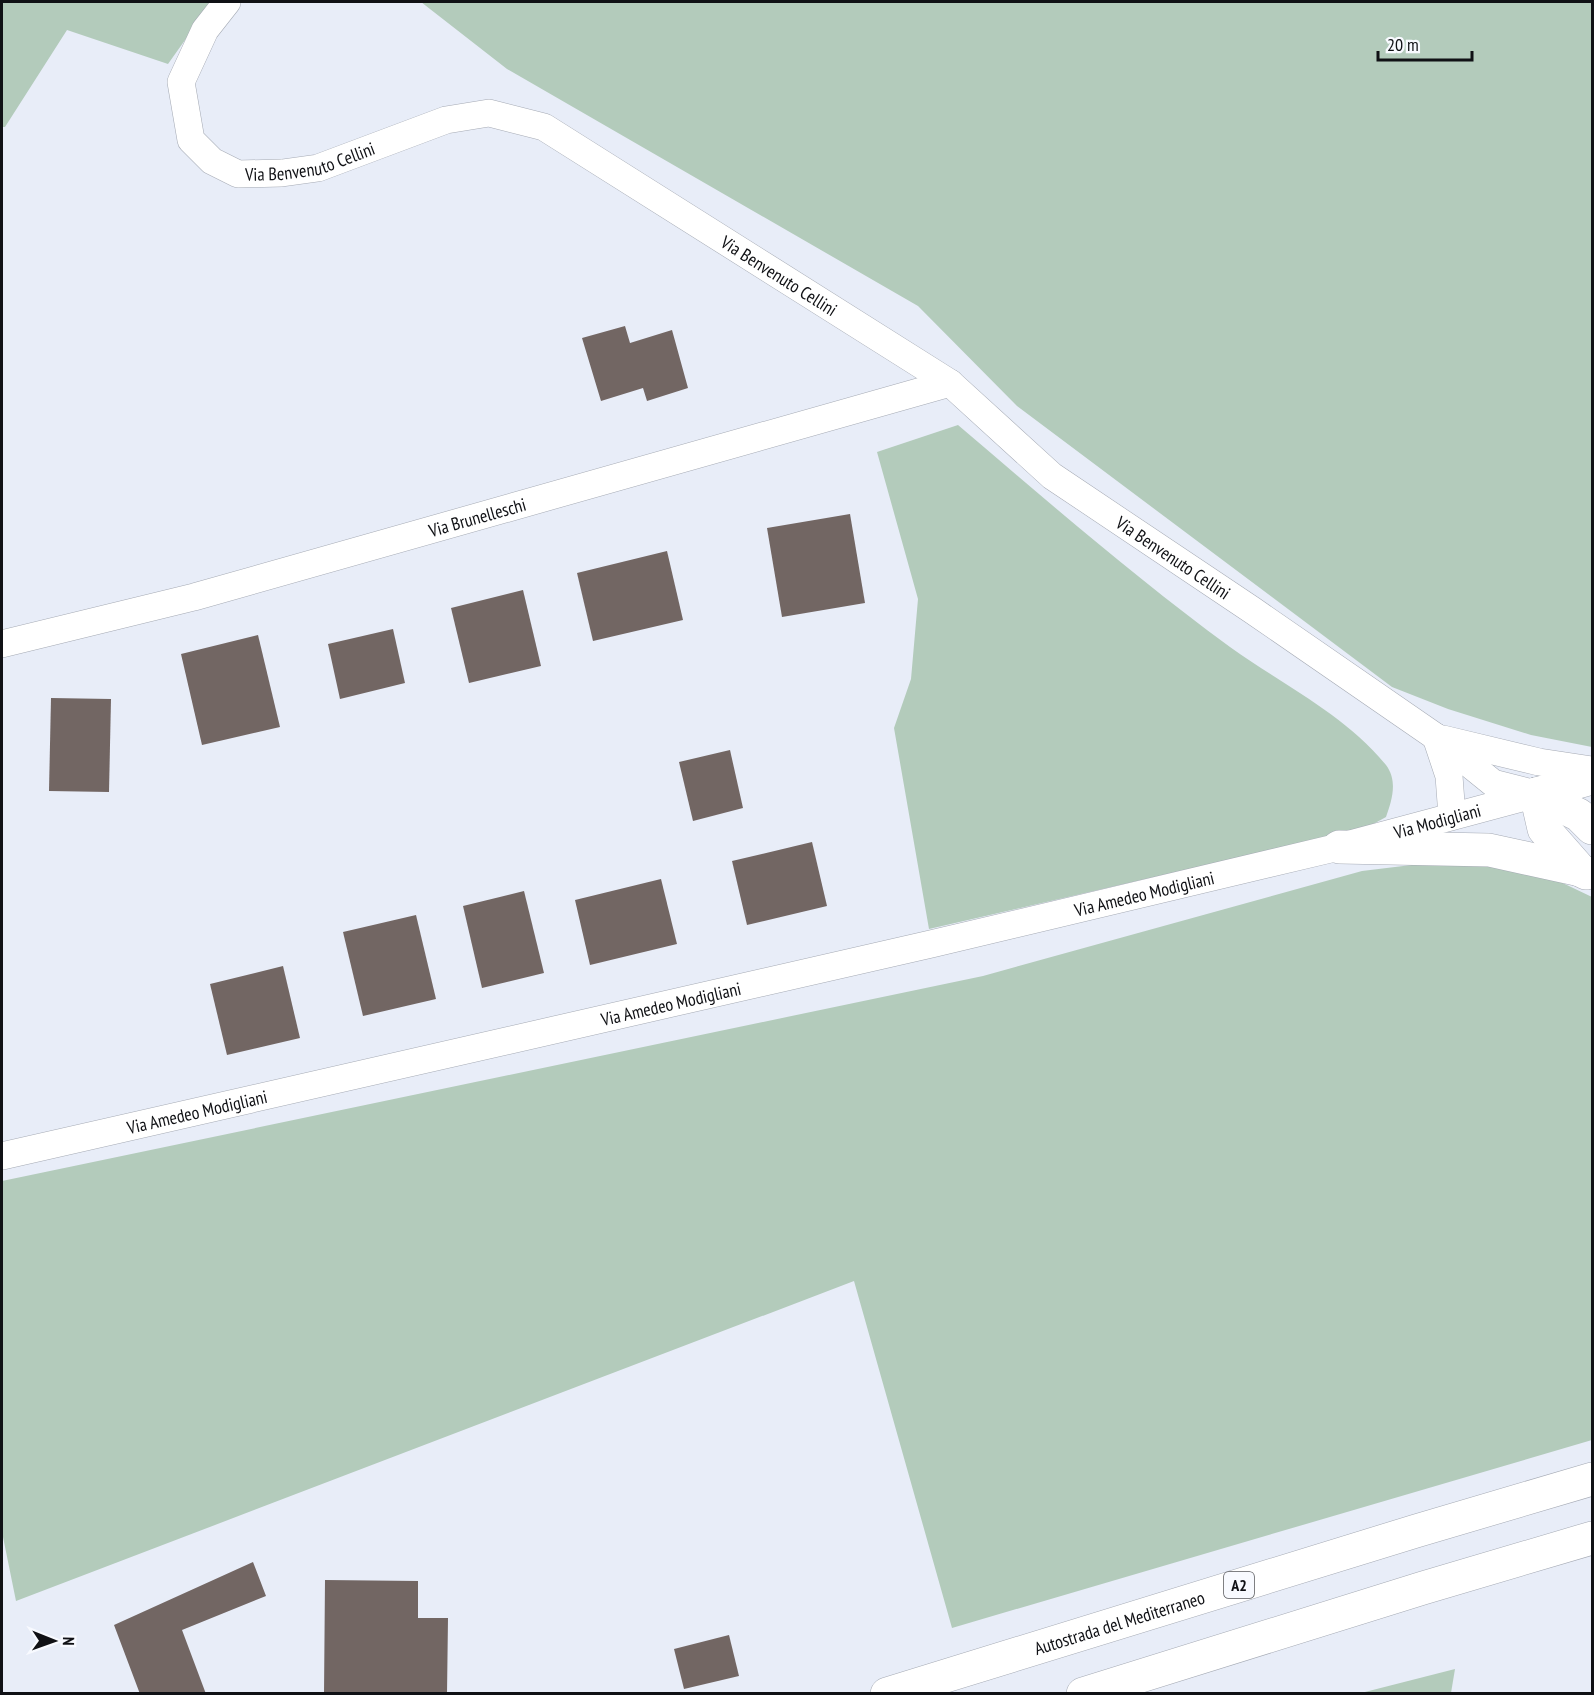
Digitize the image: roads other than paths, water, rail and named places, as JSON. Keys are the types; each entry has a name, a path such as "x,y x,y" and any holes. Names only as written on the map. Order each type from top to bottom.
{"main road":[{"path":"1536,794 1593,778"},
{"path":"1536,794 1580,815 1593,828"},
{"path":"1536,794 1544,829 1586,874"},
{"path":"1339,847 1489,850 1586,874"},
{"name":"Autostrada del Mediterraneo","path":"887,1694 1416,1531 1593,1479"},
{"path":"1083,1694 1423,1588 1593,1538"}],"street":[{"name":"Via Benvenuto Cellini","path":"227,2 205,30 181,82 191,140 212,161 238,174 282,173 318,168 446,120 489,113 544,127 950,383 1052,476 1436,737 1513,775 1536,794"},
{"name":"Via Brunelleschi","path":"2,644 195,597 950,383"},
{"name":"Via Benvenuto Cellini","path":"1436,737 1539,762 1593,770"},
{"path":"1436,737 1449,776 1452,816"},
{"name":"Via Modigliani","path":"1339,847 1536,794"},
{"name":"Via Amedeo Modigliani","path":"2,1156 908,949 1339,847"}]}
